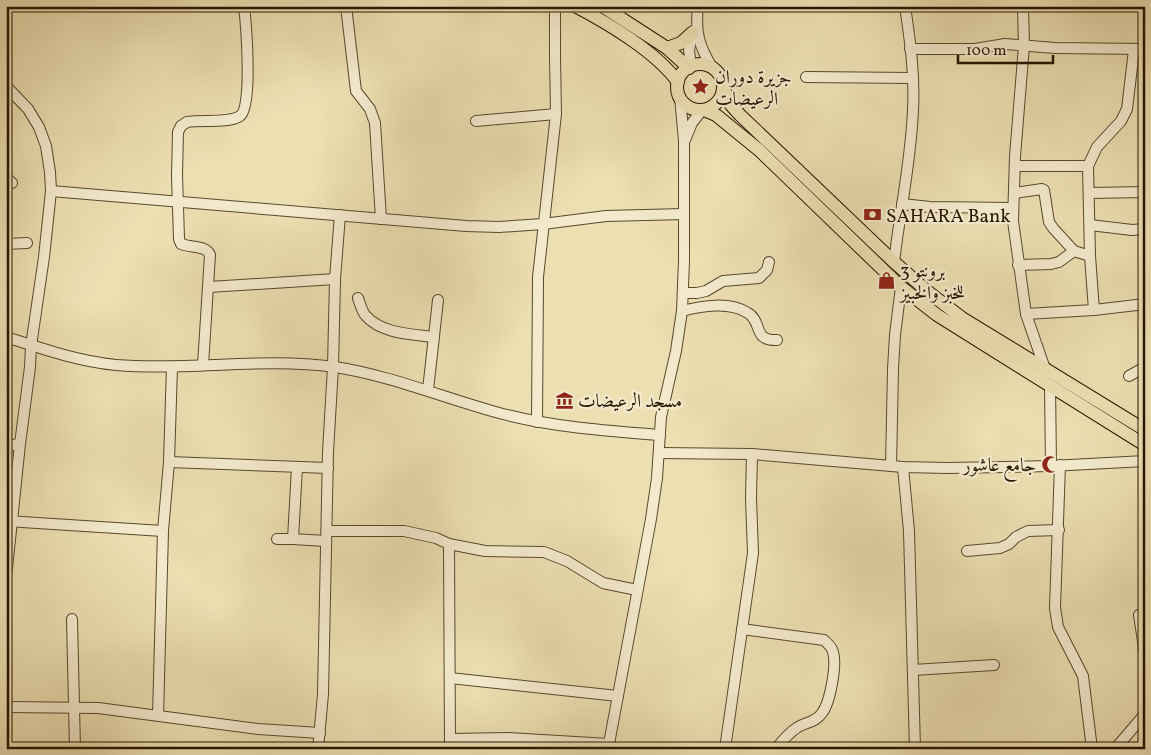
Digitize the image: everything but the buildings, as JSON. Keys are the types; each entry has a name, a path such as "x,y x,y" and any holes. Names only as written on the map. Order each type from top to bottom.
{"main road":[{"path":"575,6 622,34 670,72 678,82 680,97 686,106 696,110 712,107 722,95 723,87"},
{"path":"602,6 667,48 690,67"},
{"path":"667,48 681,43 694,27"},
{"path":"678,82 682,74 690,67 699,65 713,69 720,77 731,105 740,115 927,291 962,318 1145,430"},
{"path":"703,110 716,115 758,150 900,286 937,315 1145,445"}],"street":[{"path":"203,365 210,255 209,251 205,249 181,244 179,238 177,201 178,132 180,126 186,122 231,119 240,116 245,109 248,53 244,6"},
{"path":"346,6 356,91 370,109 375,123 381,219"},
{"path":"537,422 537,300 543,224 556,114 555,6"},
{"path":"690,67 689,50 698,6"},
{"path":"894,262 911,142 913,78 906,6"},
{"path":"1023,6 1024,46 1013,221 1026,314 1046,369"},
{"path":"694,27 700,45 713,69"},
{"path":"910,50 974,49 1005,44 1055,48 1145,50"},
{"path":"1094,310 1090,256 1088,166 1097,147 1121,121 1127,109 1134,50"},
{"path":"806,78 913,78"},
{"path":"6,86 28,109 39,127 46,146 51,191 9,522 6,578"},
{"path":"449,544 450,744 609,746 651,519 662,417 676,351 682,310 684,141 680,97"},
{"path":"684,141 692,123 703,110"},
{"path":"476,121 556,114"},
{"path":"1015,166 1035,164 1088,166"},
{"path":"1014,193 1044,190 1049,222 1052,228 1074,251 1090,256"},
{"path":"51,191 466,226 499,227 543,224 606,216 684,214"},
{"path":"1089,193 1145,192"},
{"path":"902,204 1013,208"},
{"path":"318,749 323,694 328,468 335,278 340,215"},
{"path":"1090,225 1132,230 1145,229"},
{"path":"6,244 27,243"},
{"path":"1018,265 1051,264 1058,262 1074,251"},
{"path":"683,293 706,291 723,281 759,278 767,270 769,262"},
{"path":"209,287 335,278"},
{"path":"891,466 893,369 900,286"},
{"path":"358,298 365,316 375,323 390,330 434,337"},
{"path":"428,390 438,300"},
{"path":"1026,314 1094,310 1145,304"},
{"path":"682,310 710,306 736,308 754,318 759,334 764,338 777,340"},
{"path":"6,337 66,356 99,363 172,367 302,364 333,367 382,377 502,414 537,422 660,436"},
{"path":"158,714 163,531 169,462 172,367"},
{"path":"1129,376 1145,367"},
{"path":"1050,386 1059,530 1055,608 1058,627 1084,676 1092,749"},
{"path":"6,446 20,444"},
{"path":"658,453 752,454 902,467 948,468 1056,466 1145,461"},
{"path":"725,749 753,553 752,454"},
{"path":"169,462 328,468"},
{"path":"293,539 298,467"},
{"path":"902,467 909,531 915,749"},
{"path":"9,522 163,531"},
{"path":"967,551 1000,548 1028,531 1059,530"},
{"path":"277,539 404,531 436,538 449,544 485,551 544,552 566,561 604,583 637,590"},
{"path":"1139,615 1145,654"},
{"path":"72,619 75,749"},
{"path":"742,629 824,640 829,644 834,653 828,704 816,719 797,728 776,749"},
{"path":"913,670 994,664"},
{"path":"450,678 618,696"},
{"path":"6,707 75,707 158,714 258,729 320,733"},
{"path":"1115,749 1145,714"}],"place":[{"name":"جزيرة دوران الرعيضات","path":"701,87"},
{"name":"SAHARA Bank","path":"872,215"},
{"name":"برونتو 3 للخبز والخبيز","path":"886,281"},
{"name":"مسجد الرعيضات","path":"564,400"},
{"name":"جامع عاشور","path":"1050,464"}]}
